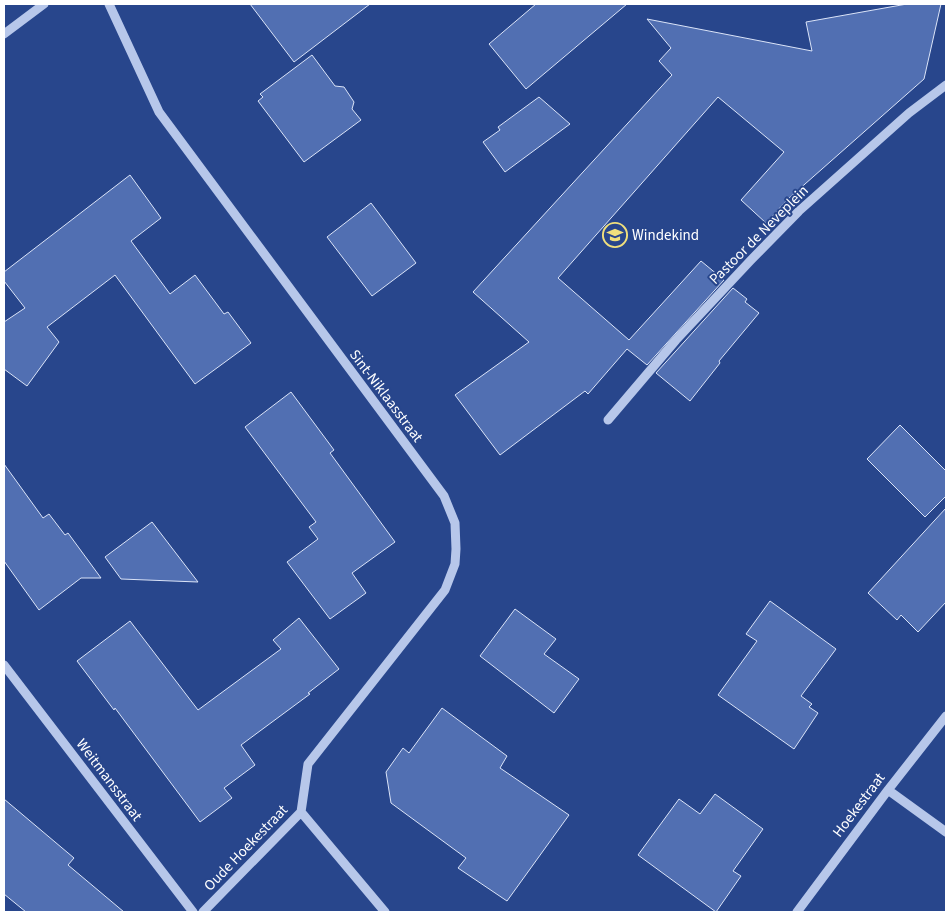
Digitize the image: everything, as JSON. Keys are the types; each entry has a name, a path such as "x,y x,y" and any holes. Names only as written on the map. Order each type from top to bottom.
{"street":[{"path":"4,34 44,4"},
{"name":"Sint-Niklaasstraat","path":"109,4 159,112 444,496 455,523 455,564 445,590 308,764 301,812"},
{"name":"Pastoor de Neveplein","path":"608,420 676,340 744,267 800,211 909,113 946,86"},
{"name":"Weitmansstraat","path":"4,665 193,912"},
{"name":"Hoekestraat","path":"797,912 946,716"},
{"path":"888,790 946,832"},
{"name":"Oude Hoekestraat","path":"203,912 301,812 385,912"}],"building":[{"path":"250,4 370,4 294,62"},
{"path":"536,4 627,4 526,89 489,44"},
{"path":"907,4 941,4 924,79 788,199 766,223 741,200 784,152 718,97 558,278 629,340 701,261 724,280 647,365 627,349 588,394 585,391 500,455 455,395 529,342 473,292 672,75 659,61 671,48 647,19 812,51 806,22"},
{"path":"312,55 335,86 344,87 354,102 352,109 361,120 304,162 258,101 263,97 260,94"},
{"path":"539,97 570,124 505,172 483,142 500,130 498,127"},
{"path":"130,175 161,218 131,241 170,294 195,275 224,314 228,312 251,343 195,384 115,275 47,327 59,342 27,386 4,369 4,322 25,308 4,281 4,272"},
{"path":"371,203 416,263 372,296 327,237"},
{"path":"733,288 747,299 745,302 759,313 719,361 720,363 690,401 656,373"},
{"path":"291,392 334,450 330,453 395,542 352,573 366,593 330,619 287,562 318,539 309,527 316,522 245,427"},
{"path":"900,425 946,471 946,496 925,517 867,459"},
{"path":"4,464 43,518 49,514 65,535 68,533 101,578 81,578 39,610 4,561"},
{"path":"946,508 946,602 918,632 901,615 897,620 868,593"},
{"path":"152,522 198,582 121,579 105,557"},
{"path":"770,601 836,649 801,696 812,704 809,707 818,713 794,749 718,695 757,641 746,634"},
{"path":"515,609 556,639 544,654 579,679 554,713 480,656"},
{"path":"299,618 339,669 308,693 310,694 241,745 255,765 224,788 232,798 200,822 115,708 114,710 77,661 130,621 198,710 281,649 273,640"},
{"path":"442,708 507,756 500,768 569,815 507,901 458,868 466,858 391,803 386,772 403,748 409,753"},
{"path":"715,794 763,829 733,871 741,876 716,912 638,855 679,799 700,814"},
{"path":"4,799 74,858 68,865 124,912 26,912 4,894"}],"place":[{"name":"Windekind","path":"615,235"}]}
